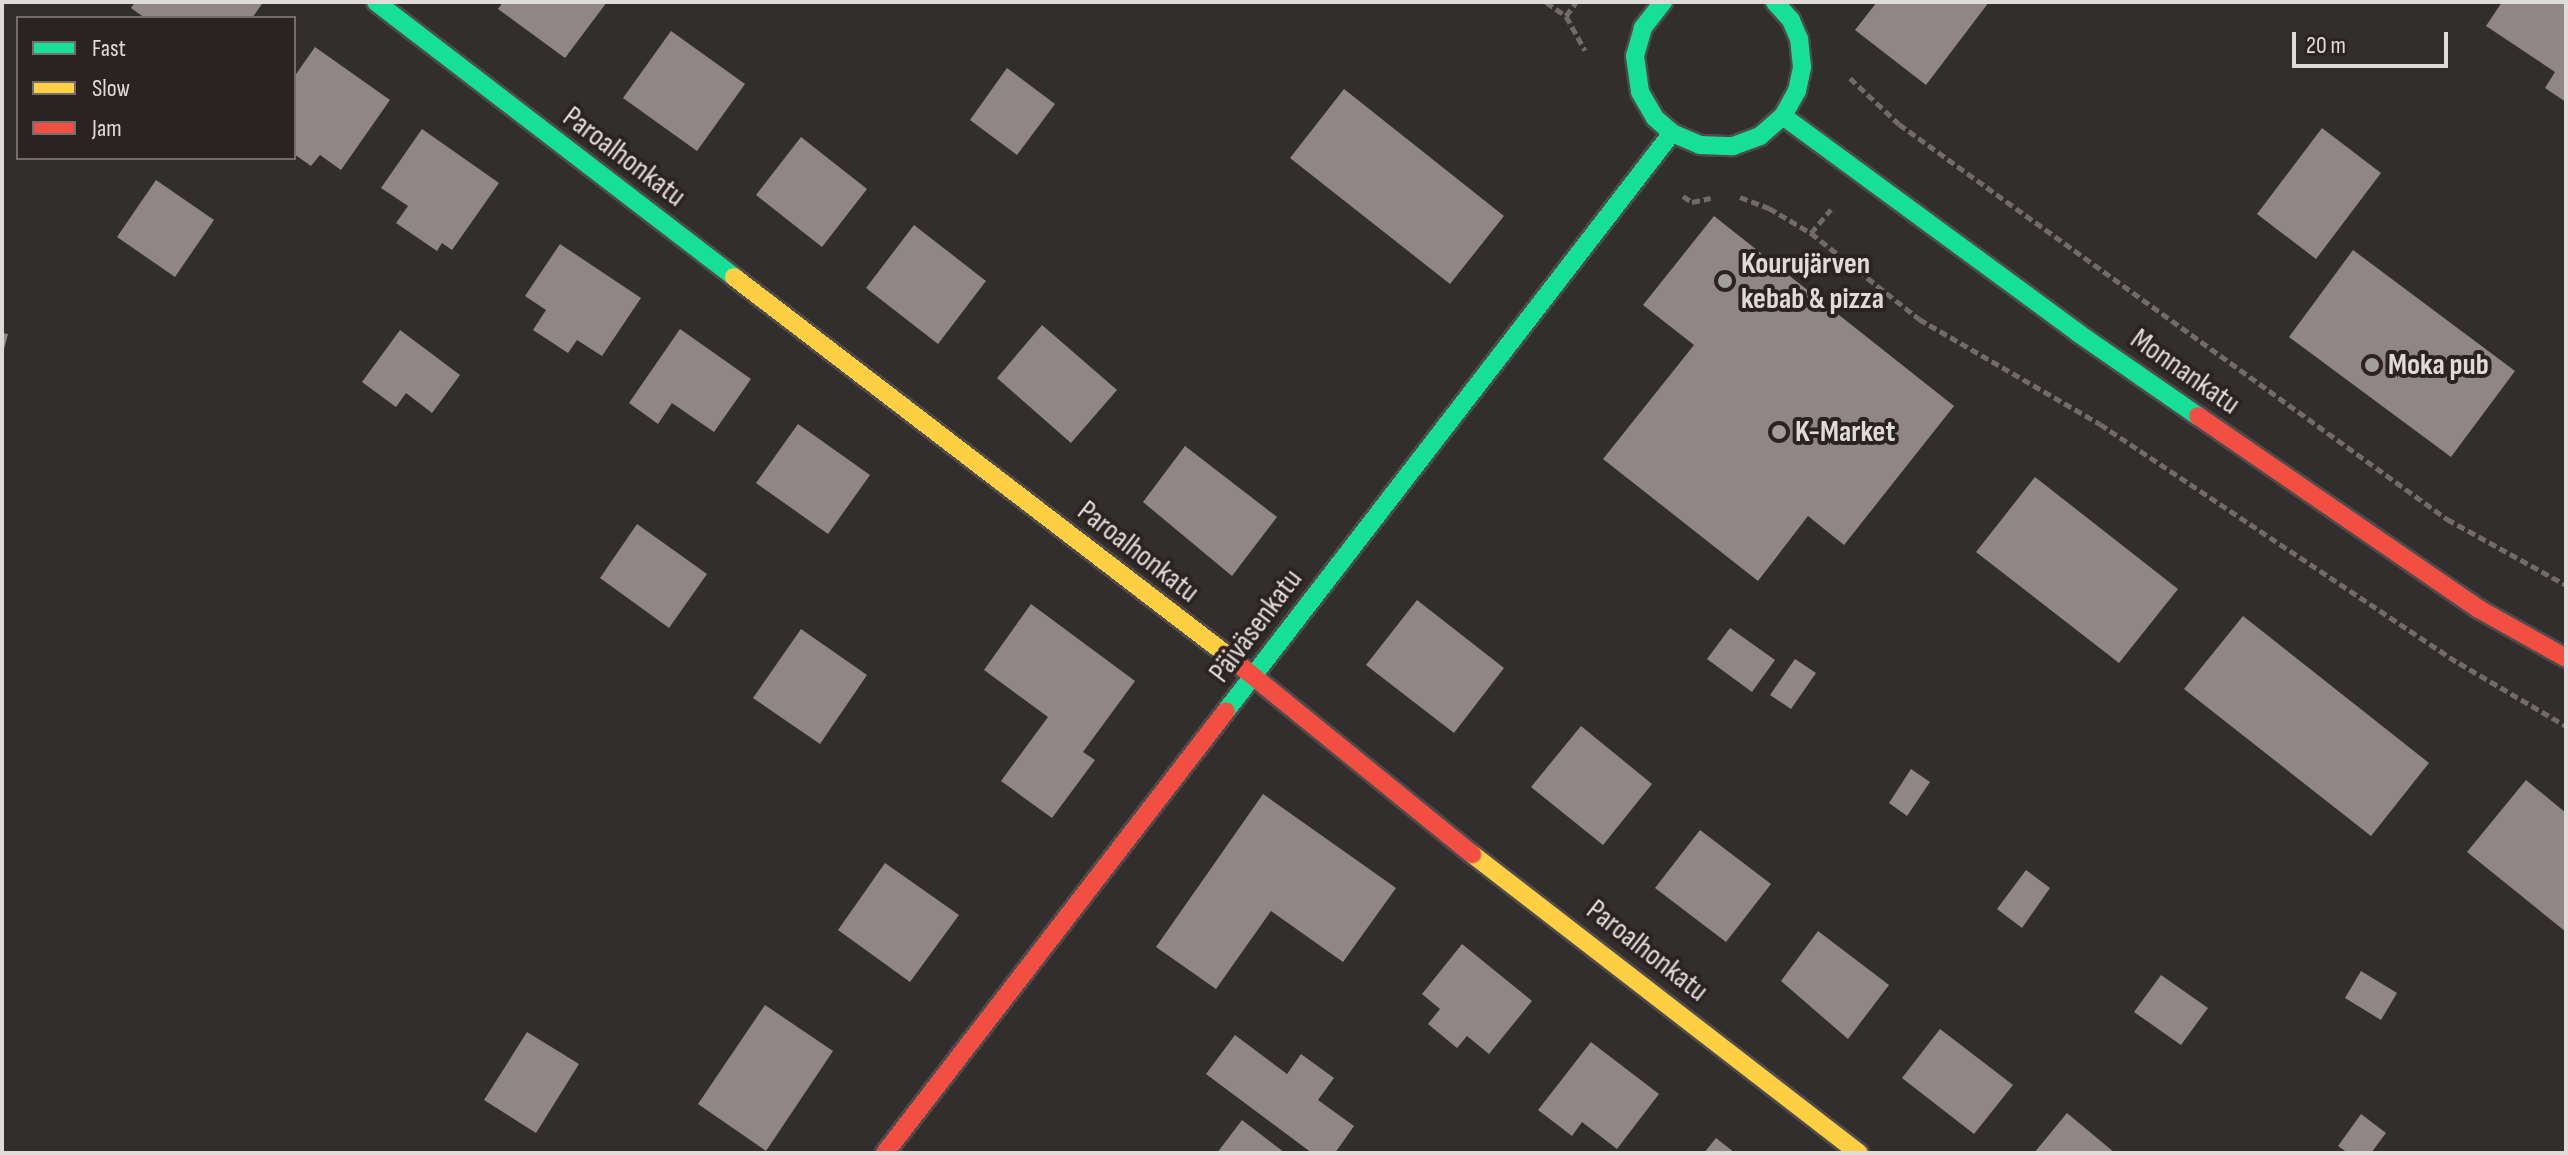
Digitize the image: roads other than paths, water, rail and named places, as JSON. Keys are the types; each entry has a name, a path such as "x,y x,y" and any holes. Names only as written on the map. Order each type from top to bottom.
{"street":[{"name":"Paroalhonkatu","path":"376,2 1253,675 1456,841 1859,1153"},
{"path":"1631,2 1657,9 1643,28 1635,56 1640,92 1655,118 1672,133 1700,145 1733,146 1760,136 1783,116 1797,91 1802,67 1799,39 1791,20 1775,2"},
{"name":"Monnankatu","path":"1783,116 2091,342 2479,609 2566,658"},
{"name":"Päiväsenkatu","path":"885,1153 1672,133"}],"place":[{"name":"Kourujärven kebab & pizza","path":"1725,281"},
{"name":"Moka pub","path":"2372,365"},
{"name":"K-Market","path":"1779,432"}]}
